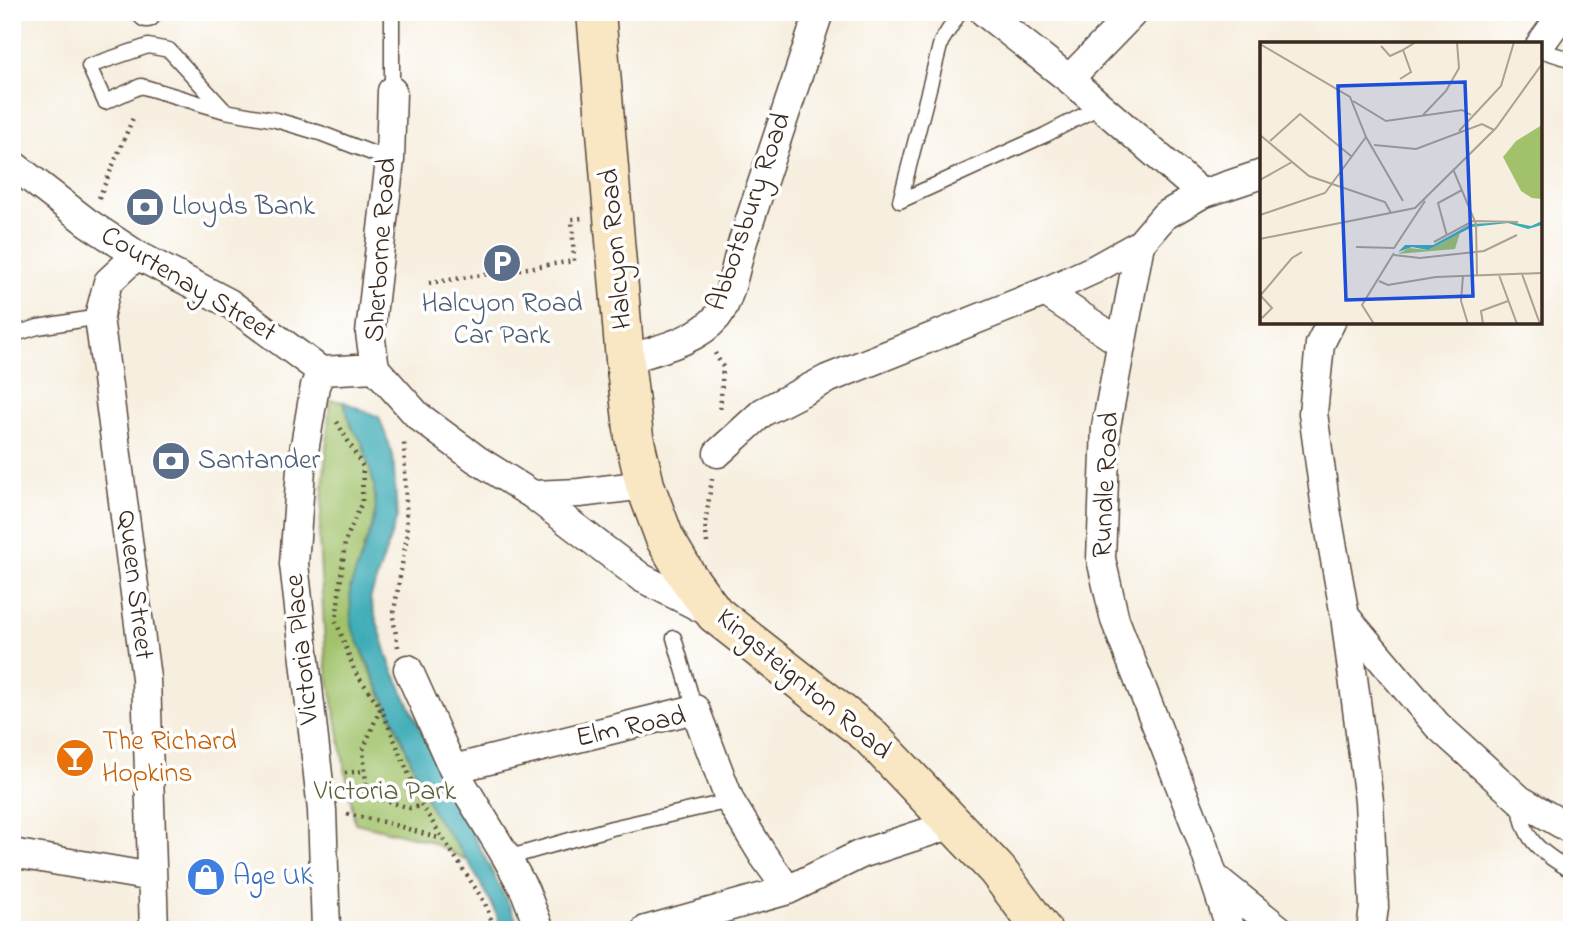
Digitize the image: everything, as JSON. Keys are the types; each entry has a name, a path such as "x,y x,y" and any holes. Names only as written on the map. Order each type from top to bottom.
{"main road":[{"name":"Halcyon Road","path":"596,12 625,359 634,437 645,485"},
{"name":"Kingsteignton Road","path":"645,485 665,539 687,576 715,614 869,734 997,870 1042,930"}],"street":[{"name":"Abbotsbury Road","path":"625,359 669,346 703,330 718,316 726,299 743,239 819,12"},
{"path":"984,12 1069,79 1202,194"},
{"path":"1069,79 1134,12"},
{"path":"1542,45 1564,12"},
{"name":"Sherborne Road","path":"392,91 390,160 370,333 375,368 418,416 476,459 533,495 642,578 715,614"},
{"name":"Courtenay Street","path":"12,164 88,223 137,255 229,303 321,371"},
{"path":"718,453 763,412 827,379 1096,269 1140,244 1164,216 1202,194 1260,175"},
{"name":"Rundle Road","path":"1140,244 1106,428 1101,559 1115,620 1214,877 1231,930"},
{"name":"Queen Street","path":"137,255 108,282 100,317 146,678 154,930"},
{"path":"1045,292 1121,343"},
{"path":"1330,324 1320,344 1313,413 1326,509 1345,616 1369,801 1374,907 1371,930"},
{"path":"321,371 375,368"},
{"name":"Victoria Place","path":"321,371 315,386 301,469 294,564 322,810 326,930"},
{"path":"533,495 645,485"},
{"path":"1345,616 1437,724 1520,800 1572,830"},
{"path":"408,669 453,769 525,891 540,930"},
{"name":"Elm Road","path":"453,769 695,709 730,801 788,890"},
{"path":"646,930 788,890 861,853 953,824"},
{"path":"12,853 152,877"},
{"path":"1214,877 1280,930"}],"lane":[{"name":"Sherborne Road","path":"392,12 392,91"},
{"path":"960,12 941,42 900,201 1045,135 1101,106"},
{"path":"225,111 169,50 148,46 89,66 105,102 141,86 225,111 276,120 320,133 390,160"},
{"path":"1542,49 1572,60"},
{"path":"12,335 38,327 100,317"},
{"path":"674,638 695,709"},
{"path":"1520,800 1520,815 1533,843 1548,857 1572,871"},
{"path":"507,858 612,828 730,801"}],"path":[{"path":"88,223 133,118"},
{"path":"429,283 573,261 572,219 614,214"},
{"path":"703,330 723,367 718,453 705,524 708,548"},
{"path":"401,398 407,537 393,617 396,642 408,669"},
{"path":"381,708 363,750 367,795 410,808 422,806"},
{"path":"322,810 388,823 442,839"}],"green space":[{"name":"Victoria Park","path":"330,400 344,402 351,426 362,441 374,484 376,508 363,549 363,655 433,813 468,861 429,841 355,823 326,664 319,539"}],"water":[{"path":"344,402 379,417 393,455 397,517 370,599 390,664 436,762 522,930 502,930 495,910 468,861 433,813 351,625 350,588 376,508 374,484 362,442 351,426"}],"place":[{"name":"Lloyds Bank","path":"145,207"},
{"name":"Halcyon Road Car Park","path":"502,263"},
{"name":"Santander","path":"171,461"},
{"name":"The Richard Hopkins","path":"75,758"},
{"name":"Age UK","path":"206,877"}]}
